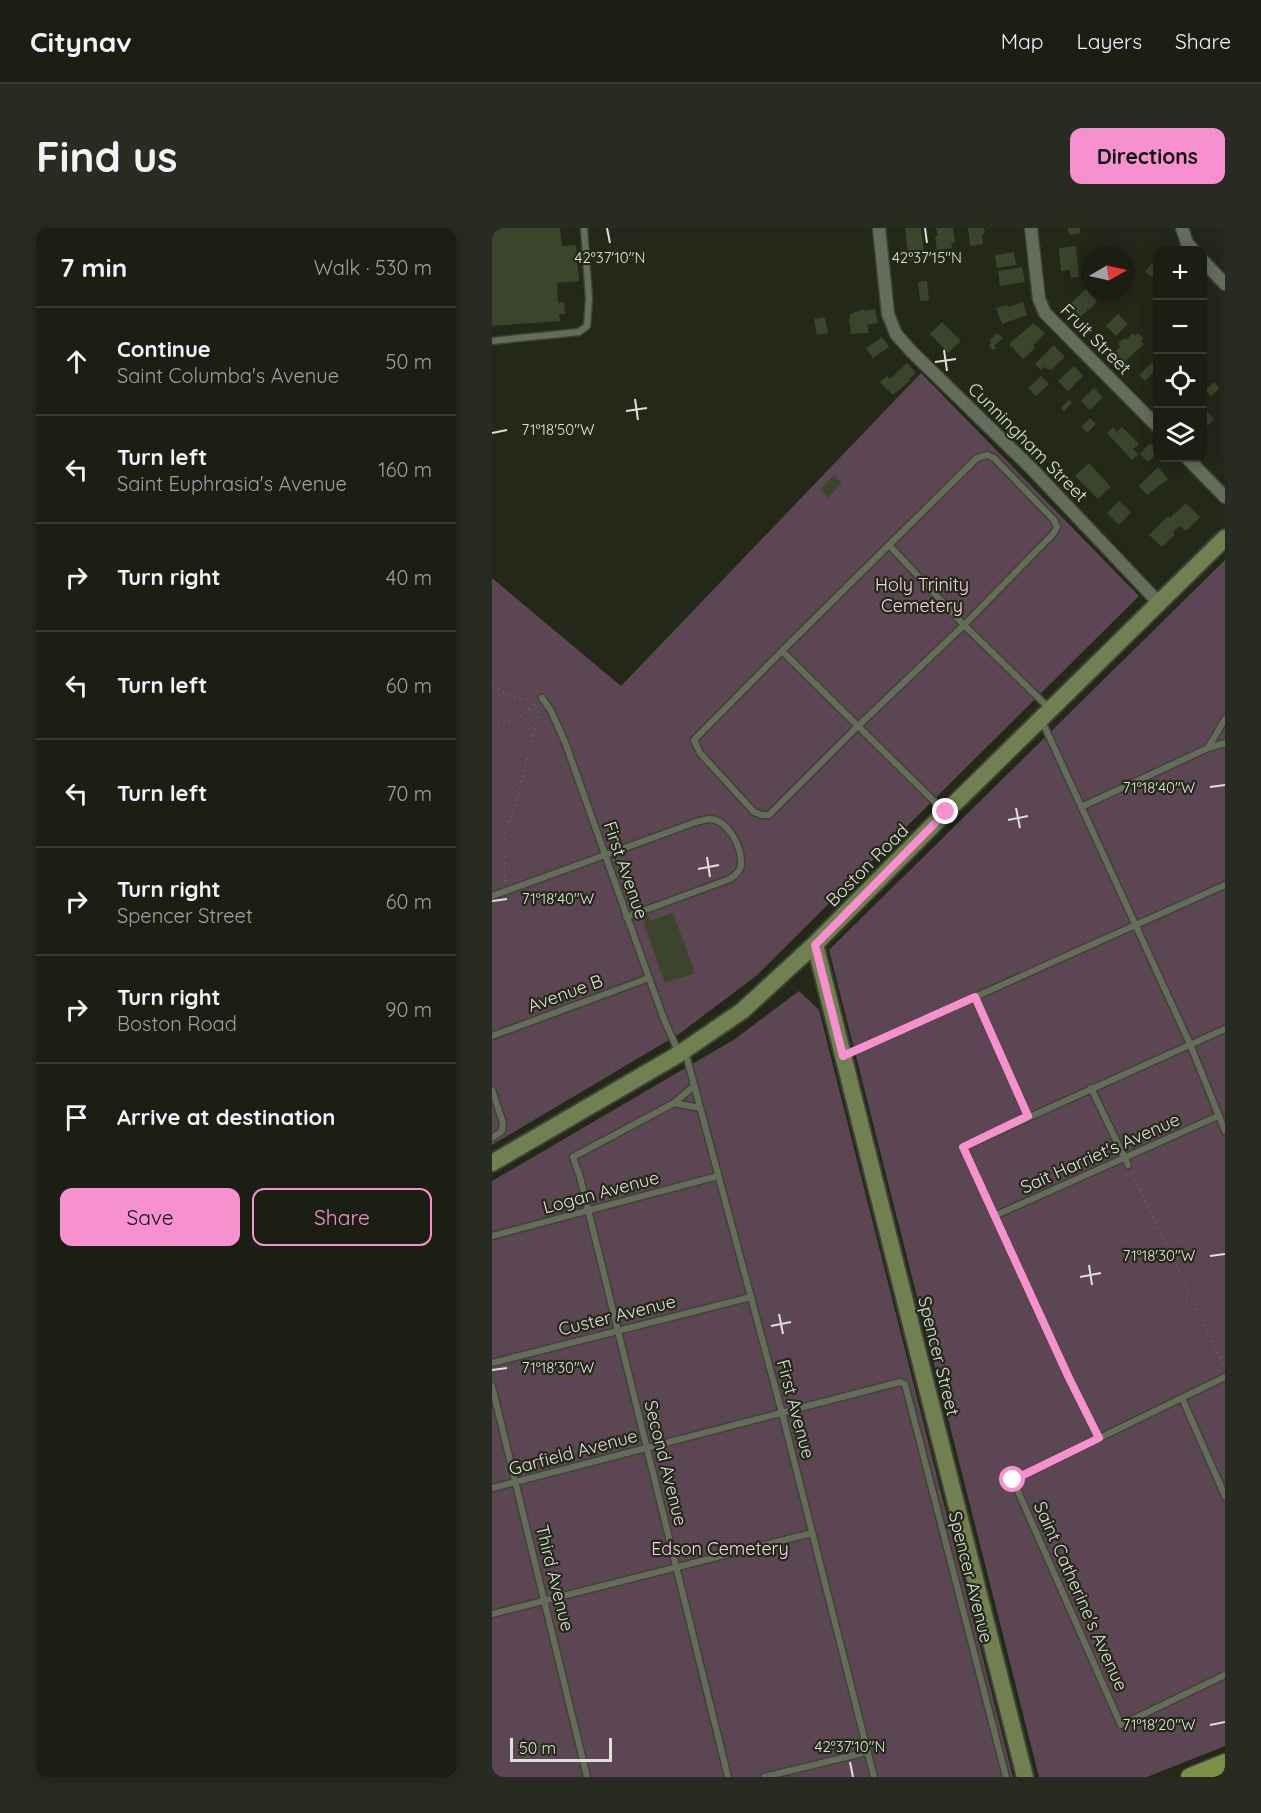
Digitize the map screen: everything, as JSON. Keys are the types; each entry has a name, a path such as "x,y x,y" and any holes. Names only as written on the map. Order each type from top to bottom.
{"main road":[{"name":"Boston Road","path":"492,1163 682,1052 742,1011 815,945 946,812 1225,538"},
{"name":"Spencer Street","path":"815,945 1025,1777"},
{"path":"1191,1777 1225,1763"}],"street":[{"name":"Cunningham Street","path":"879,228 888,314 896,334 1049,486 1159,603"},
{"name":"Fruit Street","path":"1031,228 1039,299 1045,313 1153,422"},
{"path":"1182,228 1190,246"},
{"path":"1207,264 1225,284"},
{"path":"1191,462 1225,497"}],"lane":[{"path":"492,341 579,332 587,326 589,299 584,228"},
{"path":"987,454 994,458 1054,520 1057,527 1053,534 964,625 769,815 754,812 700,753 694,740 889,545 977,458 987,454"},
{"path":"889,545 1046,714 1082,807 1190,1044 1225,1131"},
{"path":"782,651 946,812"},
{"name":"First Avenue","path":"542,698 561,733 626,917 669,1031 682,1052 694,1086 782,1413 874,1777"},
{"path":"1208,748 1225,719"},
{"path":"1082,807 1208,748 1225,743"},
{"path":"492,896 696,822 711,819 731,832 739,850 741,863 739,872 730,879 626,917"},
{"path":"843,1056 1225,885"},
{"name":"Avenue B","path":"492,1036 649,978"},
{"path":"975,997 1028,1116"},
{"path":"1225,1029 963,1147 1099,1438 1225,1377"},
{"path":"674,1103 694,1086"},
{"path":"1091,1088 1128,1165"},
{"path":"492,1090 503,1127 499,1134 492,1138"},
{"path":"674,1103 700,1108"},
{"name":"Second Avenue","path":"674,1103 573,1157 728,1777"},
{"name":"Sait Harriet's Avenue","path":"994,1216 1218,1116"},
{"name":"Logan Avenue","path":"492,1236 718,1176"},
{"name":"Custer Avenue","path":"492,1363 751,1297"},
{"name":"Garfield Avenue","path":"492,1488 900,1382 905,1384"},
{"name":"Spencer Avenue","path":"905,1384 1006,1777"},
{"name":"Third Avenue","path":"492,1386 587,1777"},
{"path":"1182,1398 1225,1496"},
{"name":"Saint Catherine's Avenue","path":"1099,1438 1013,1480 1121,1725 1225,1675"},
{"path":"492,1614 812,1533"},
{"path":"764,1777 867,1752"}],"path":[{"path":"492,687 518,699 542,698"},
{"path":"492,728 518,719 542,698"},
{"path":"505,891 504,836 516,803 542,698"},
{"path":"1128,1165 1225,1368"}],"green space":[{"name":"Holy Trinity Cemetery","path":"921,373 1139,596 756,976 679,1034 492,1145 492,578 621,686"},
{"path":"1225,560 1225,1746 1147,1777 1039,1777 829,950"},
{"name":"Edson Cemetery","path":"799,991 819,1010 1013,1777 492,1777 492,1181 735,1039"}],"building":[{"path":"492,228 560,228 562,246 576,245 579,281 557,283 558,303 564,302 565,314 559,314 560,321 492,326"},
{"path":"905,228 921,228 925,259 909,261"},
{"path":"936,228 953,228 955,243 951,243 952,248 937,250"},
{"path":"968,228 984,228 983,244 970,246"},
{"path":"1068,228 1080,228 1080,233 1069,235"},
{"path":"1076,246 1079,277 1071,278 1070,270 1061,271 1059,248"},
{"path":"1014,252 1016,265 997,268 995,255"},
{"path":"1153,263 1153,275 1151,277 1145,271"},
{"path":"1022,267 1025,282 1000,286 998,271"},
{"path":"927,281 929,300 920,301 918,282"},
{"path":"1081,294 1081,300 1097,302 1080,317 1073,315 1066,308"},
{"path":"1023,302 1027,315 1002,324 996,308"},
{"path":"864,309 865,311 875,309 878,323 867,325 869,333 851,334 850,314"},
{"path":"1118,314 1128,324 1116,336 1106,326"},
{"path":"825,317 828,333 817,335 814,319"},
{"path":"942,322 961,341 948,353 930,334"},
{"path":"1033,323 1045,333 1033,346 1035,348 1023,359 1009,344"},
{"path":"997,333 1003,338 993,350 989,346 991,343 989,341"},
{"path":"1133,333 1135,336 1138,333 1143,338 1141,341 1144,344 1123,363 1113,354 1120,347 1118,344"},
{"path":"882,337 889,347 873,358 866,348"},
{"path":"1054,345 1065,357 1051,370 1044,367 1041,370 1035,364"},
{"path":"1153,362 1153,373 1145,381 1139,375"},
{"path":"907,363 916,373 893,395 880,382 887,376 890,379"},
{"path":"1074,366 1083,376 1068,391 1058,381"},
{"path":"1041,376 1049,384 1036,396 1028,388"},
{"path":"1214,382 1219,388 1211,396 1207,393 1207,389"},
{"path":"1094,388 1103,397 1090,410 1081,401"},
{"path":"1069,400 1072,403 1064,411 1061,408"},
{"path":"1207,412 1214,419 1207,426"},
{"path":"1090,418 1096,424 1087,433 1081,427"},
{"path":"1113,427 1117,432 1122,427 1139,444 1133,449 1138,454 1132,460 1107,433"},
{"path":"1150,443 1153,446 1153,457 1148,462 1140,454"},
{"path":"1089,463 1111,487 1098,499 1075,476"},
{"path":"1158,467 1168,479 1147,495 1139,486"},
{"path":"834,475 842,483 828,498 820,489"},
{"path":"1119,501 1131,512 1119,525 1107,513"},
{"path":"1186,503 1200,517 1186,531 1180,526 1162,547 1149,535 1168,516 1170,518"},
{"path":"647,911 650,921 673,913 695,973 665,983 644,924 646,923 642,913"}],"route":[{"path":"946,812 815,945 843,1056 975,997 1028,1116 963,1147 1099,1438 1013,1480"}]}
